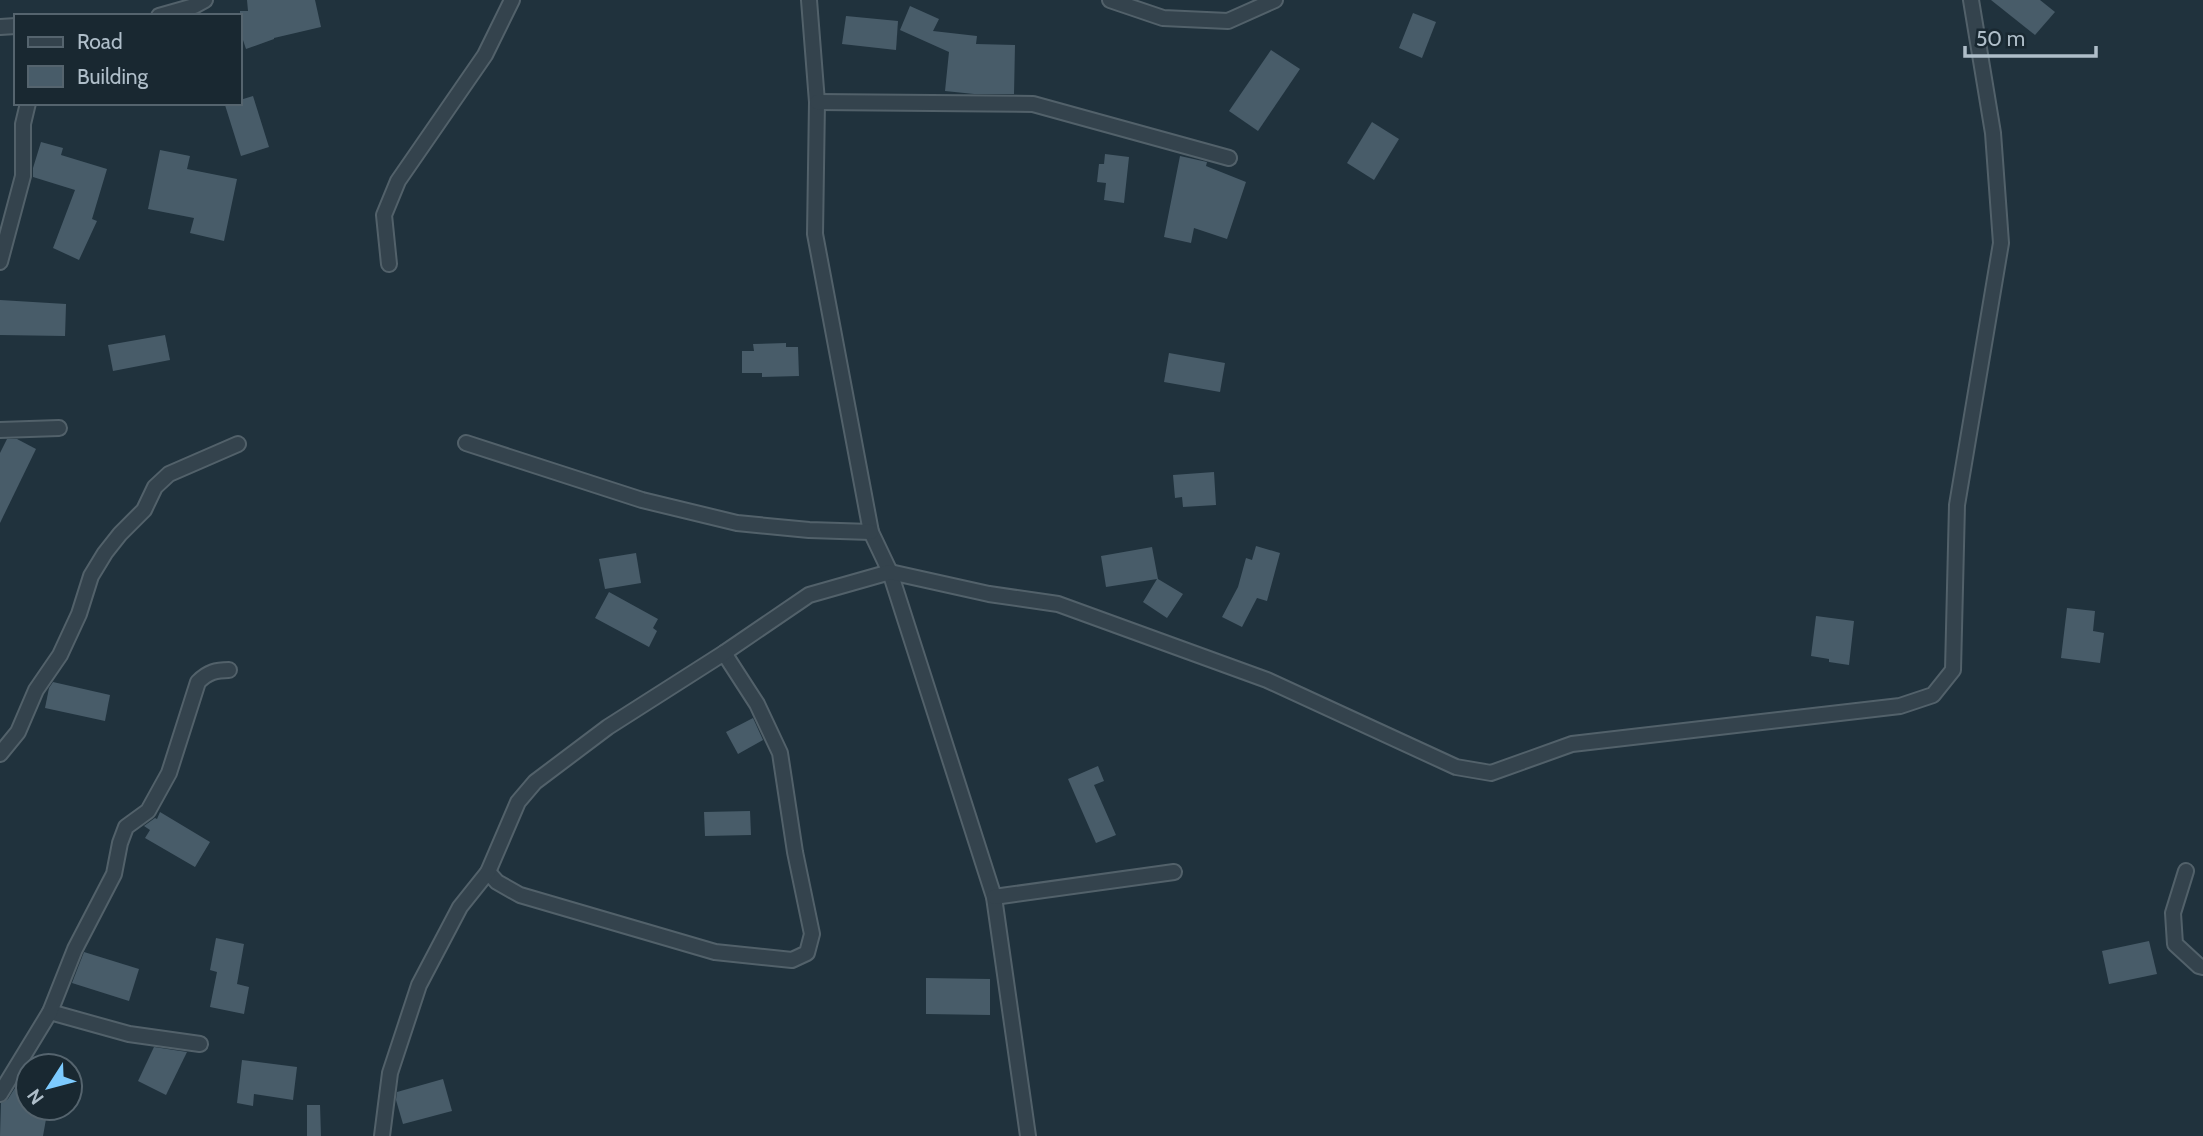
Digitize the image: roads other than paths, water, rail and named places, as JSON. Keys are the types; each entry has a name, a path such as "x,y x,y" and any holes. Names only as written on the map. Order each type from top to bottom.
{"street":[{"path":"166,14 205,0"},
{"path":"389,264 384,215 398,181 485,55 512,0"},
{"path":"809,0 817,102 815,234 871,532 890,572 994,897 1028,1136"},
{"path":"1110,0 1163,18 1228,21 1275,0"},
{"path":"382,1136 390,1073 419,985 460,907 488,872 517,802 536,782 608,727 809,596 890,572 989,594 1058,604 1267,680 1455,767 1491,773 1572,744 1900,706 1933,695 1953,670 1957,505 2001,243 1993,133 1971,0"},
{"path":"817,102 1033,104 1229,158"},
{"path":"0,261 23,176 23,124 28,105"},
{"path":"0,430 58,428"},
{"path":"466,443 642,500 737,523 871,532"},
{"path":"0,754 18,732 36,690 60,655 79,614 91,576 120,534 144,510 155,487 169,474 238,444"},
{"path":"488,872 497,882 520,895 715,952 792,960 807,953 812,934 795,852 780,753 757,704 724,653"},
{"path":"0,1094 50,1013 75,949 114,874 126,827 148,811 169,773 198,682 206,674 229,670"},
{"path":"2186,871 2173,913 2175,944 2203,967"},
{"path":"994,897 1174,872"},
{"path":"50,1013 129,1034 200,1044"}]}
